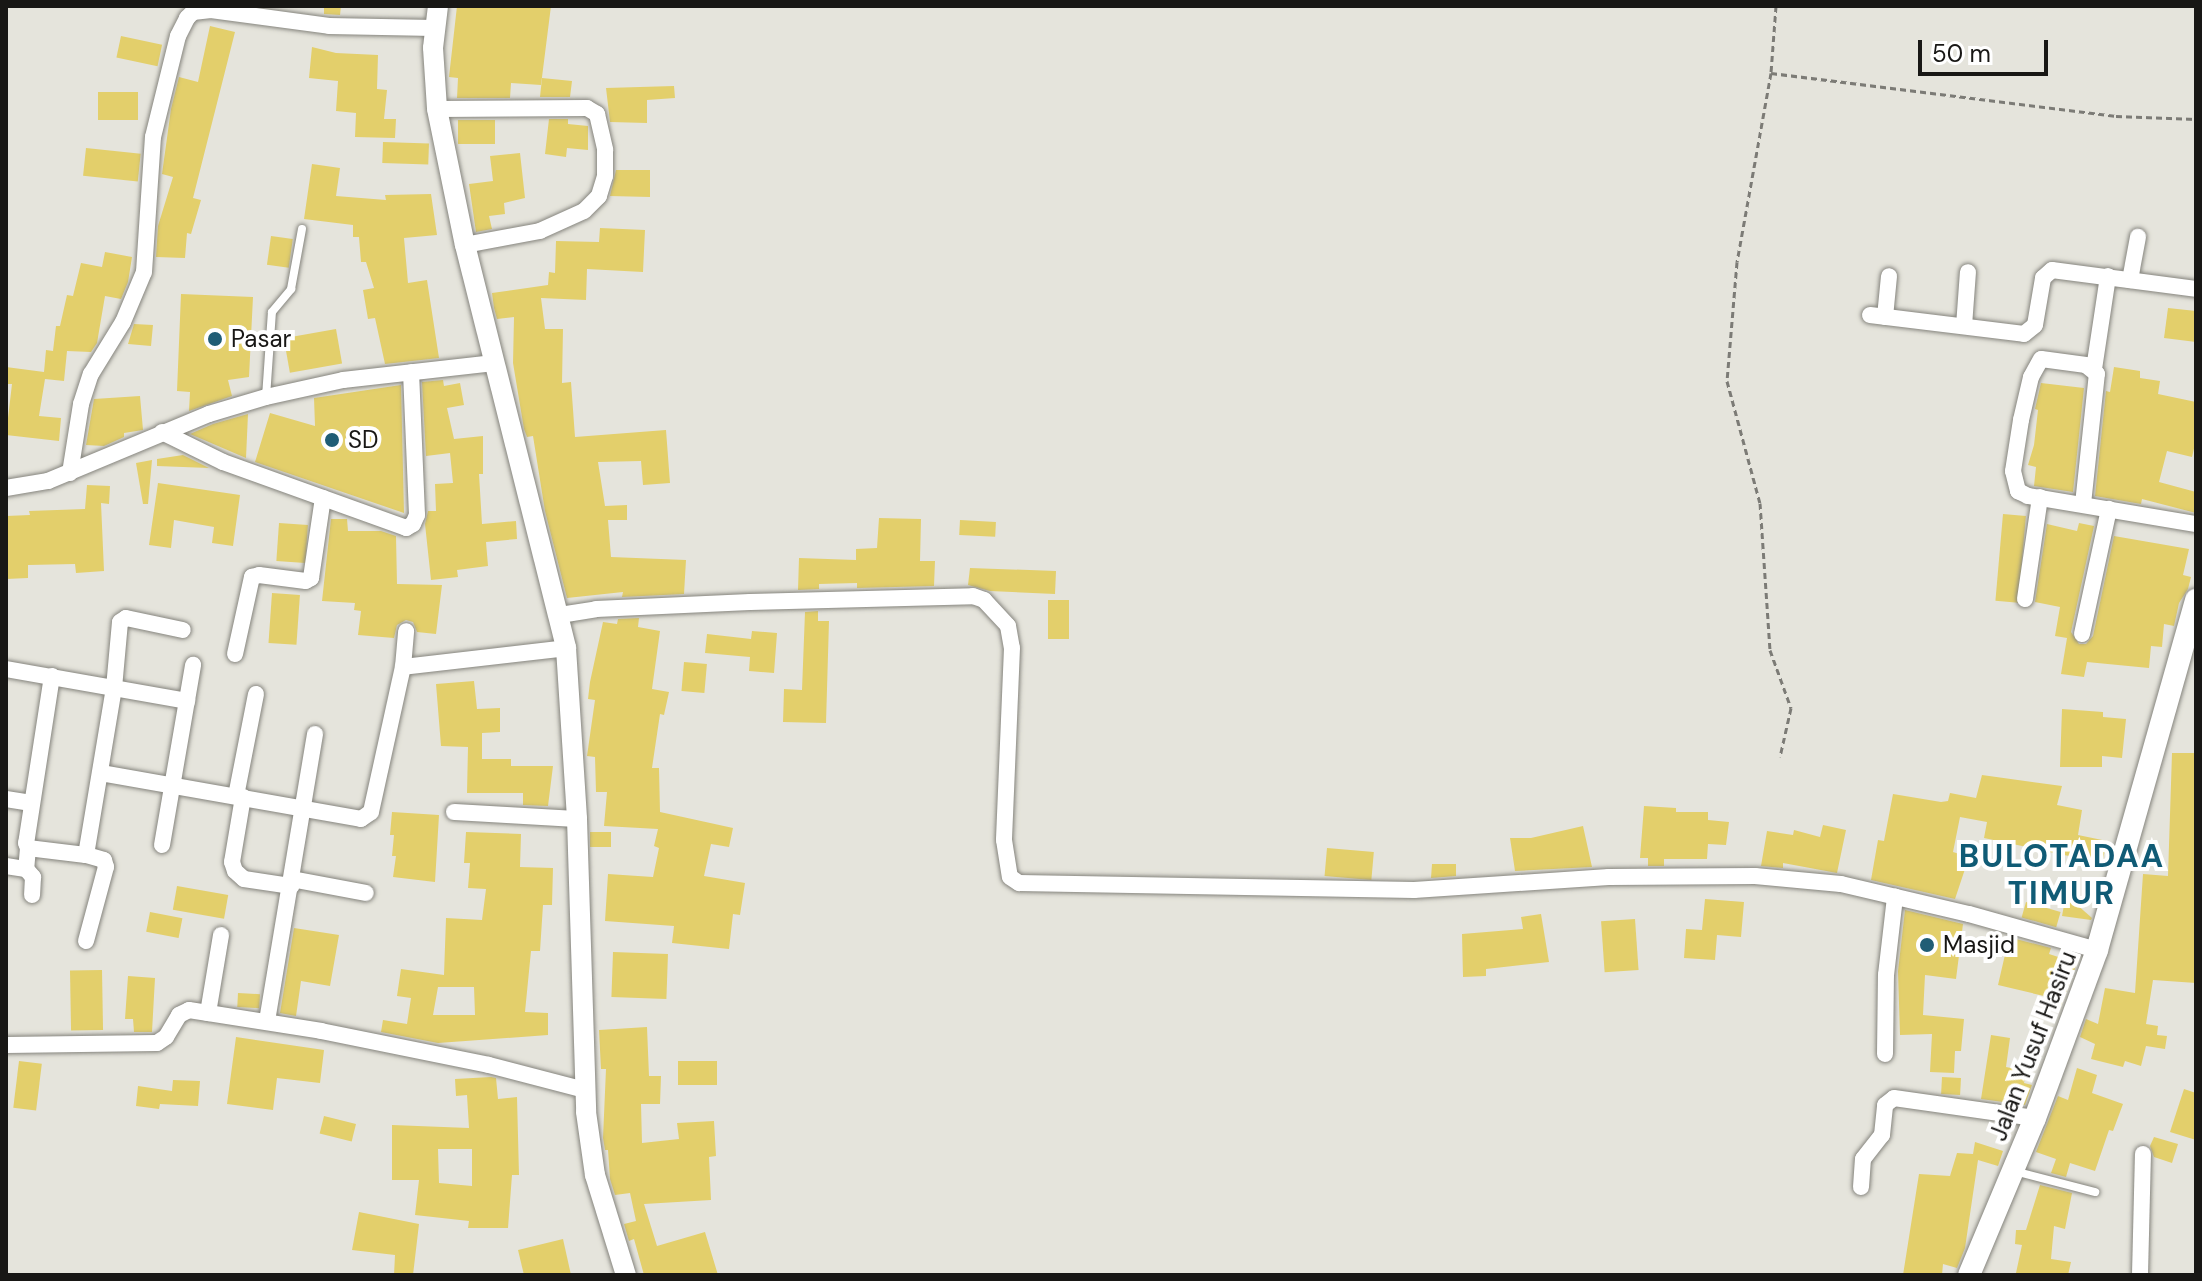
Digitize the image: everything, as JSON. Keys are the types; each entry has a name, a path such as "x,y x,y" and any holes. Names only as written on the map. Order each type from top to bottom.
{"main road":[{"name":"Jalan Yusuf Hasiru","path":"1969,1275 2035,1118 2097,950 2196,600"}],"street":[{"path":"438,6 434,28 437,109 465,245 566,648 577,819 585,1090 595,1175 626,1275"},
{"path":"70,473 81,404 91,374 123,322 144,272 153,137 178,36 187,18 200,9 252,9 329,26 434,28"},
{"path":"437,109 587,108 597,114 605,150 605,176 599,196 584,211 540,231 465,245"},
{"path":"2130,280 2138,237"},
{"path":"1964,326 1968,272"},
{"path":"1889,276 1878,316 2029,333 2035,325 2048,272 2108,276 2196,289"},
{"path":"2083,504 2098,379 2094,369 2108,276"},
{"path":"2094,369 2045,357 2035,364 2021,420 2012,480 2018,491 2196,524"},
{"path":"6,488 48,481 162,432 266,397 343,380 494,363"},
{"path":"162,432 223,462 406,528 413,524 417,515 418,484 411,372"},
{"path":"2025,599 2040,497"},
{"path":"235,654 252,577 259,575 306,581 311,578 323,498"},
{"path":"2082,634 2109,509"},
{"path":"560,615 596,609 750,602 973,596 984,600 1008,626 1012,648 1004,840 1010,877 1019,883 1414,890 1693,874 1828,882 2097,950"},
{"path":"86,855 123,619 183,630"},
{"path":"101,773 361,819 371,812 403,667 406,631"},
{"path":"403,667 566,648"},
{"path":"162,845 193,665"},
{"path":"6,669 187,701"},
{"path":"26,869 28,848 25,837 52,676"},
{"path":"256,694 232,862 235,871 244,879 366,893"},
{"path":"267,1021 315,734"},
{"path":"6,799 30,803"},
{"path":"454,812 577,819"},
{"path":"28,848 104,860 106,867 86,941"},
{"path":"6,866 26,869 33,877 32,895"},
{"path":"1885,1054 1886,975 1895,897"},
{"path":"208,1013 221,935"},
{"path":"6,1045 157,1043 166,1037 184,1012 208,1013 267,1021 489,1065 585,1090"},
{"path":"1861,1187 1863,1159 1882,1135 1885,1105 1894,1098 2035,1118"},
{"path":"2140,1275 2143,1154"}],"lane":[{"path":"266,397 272,312 291,289 302,229"},
{"path":"2014,1170 2095,1192"}],"path":[{"path":"1776,6 1771,73 1737,262 1727,381 1760,503 1770,650 1791,708 1780,757"},
{"path":"1771,73 2116,116 2196,119"}],"building":[{"path":"324,6 341,6 340,15 324,14"},
{"path":"457,6 551,6 541,85 511,83 510,98 457,98 458,78 449,77"},
{"path":"210,26 235,32 193,198 201,200 191,234 187,233 185,258 156,257 158,226 173,177 162,174 171,109 179,77 198,82"},
{"path":"121,36 162,45 158,66 116,58"},
{"path":"312,47 336,53 378,55 377,89 387,90 384,119 396,119 395,138 355,137 356,113 336,111 338,81 309,78"},
{"path":"542,78 572,81 570,97 540,97"},
{"path":"674,86 675,98 647,100 647,123 610,122 606,88"},
{"path":"98,92 138,92 138,120 98,120"},
{"path":"549,119 568,119 568,124 588,126 588,150 567,148 566,157 545,154"},
{"path":"458,120 495,120 495,144 458,144"},
{"path":"383,142 429,144 428,165 382,163"},
{"path":"86,148 141,154 138,182 83,176"},
{"path":"520,153 525,198 504,203 505,214 489,216 492,229 476,232 469,184 493,181 490,156"},
{"path":"312,164 340,168 336,196 386,200 385,195 431,194 437,235 404,238 408,283 427,280 439,358 385,364 375,318 368,319 363,290 374,288 366,262 361,262 359,237 353,237 353,225 304,219"},
{"path":"616,170 650,170 650,197 610,196"},
{"path":"600,228 645,230 643,272 587,269 586,300 541,298 545,329 563,329 562,383 571,382 575,437 666,430 670,483 643,485 641,461 598,462 605,506 627,505 627,520 608,520 611,557 686,560 684,594 622,597 623,592 567,598 545,511 533,436 527,437 524,429 513,363 514,317 497,319 494,308 492,293 548,285 549,272 555,273 556,241 599,242"},
{"path":"271,236 293,239 289,268 267,265"},
{"path":"105,252 132,257 128,282 121,299 105,296 97,343 91,352 67,351 64,381 45,379 39,416 61,418 59,441 6,435 12,384 6,384 6,367 44,372 46,350 53,351 56,326 60,326 67,295 73,296 81,263 102,267"},
{"name":"Pasar","path":"181,294 253,297 249,377 228,380 232,396 189,411 190,392 177,391"},
{"path":"2168,308 2196,311 2196,342 2164,338"},
{"path":"134,324 153,325 151,346 128,344"},
{"path":"336,329 342,363 290,373 284,338"},
{"path":"2114,367 2140,371 2140,378 2160,381 2158,394 2196,402 2196,440 2192,457 2167,451 2159,482 2196,492 2196,513 2142,499 2141,504 2095,496 2106,391 2110,392"},
{"path":"443,380 444,386 460,383 464,405 447,408 454,439 483,436 483,474 479,474 482,524 516,521 517,539 486,542 488,566 457,570 458,577 431,580 425,524 428,511 436,511 435,484 453,483 450,453 426,456 422,382"},
{"path":"2041,383 2084,388 2073,492 2034,486 2036,467 2028,465 2034,445 2038,410 2035,409"},
{"name":"SD","path":"401,385 404,513 255,462 270,413 315,426 314,398"},
{"path":"140,396 143,430 124,433 124,437 104,446 86,445 94,399"},
{"path":"248,414 246,458 190,434 213,424"},
{"path":"183,455 209,468 157,466 157,459"},
{"path":"152,460 148,504 143,504 136,463"},
{"path":"158,483 240,495 233,546 212,543 214,527 174,520 171,548 149,545"},
{"path":"87,485 110,486 109,504 101,503 104,571 76,573 75,564 28,565 28,578 6,579 6,516 30,515 29,511 85,509"},
{"path":"2003,514 2026,516 2018,603 1995,601"},
{"path":"879,518 921,519 920,561 935,561 934,586 857,588 857,583 819,584 819,589 798,590 799,558 856,560 856,549 877,548"},
{"path":"331,519 347,519 348,531 381,531 396,536 397,584 442,585 436,634 417,632 413,622 406,620 397,625 394,638 358,635 361,611 354,610 355,603 322,601"},
{"path":"960,520 996,522 995,537 959,535"},
{"path":"279,523 308,525 305,563 276,561"},
{"path":"2079,523 2094,526 2071,632 2079,644 2086,644 2093,636 2114,536 2189,549 2183,575 2191,577 2188,589 2179,603 2174,626 2164,624 2162,647 2151,646 2149,668 2087,662 2084,677 2061,674 2067,638 2055,636 2060,607 2035,602 2047,524 2077,531"},
{"path":"970,568 1056,571 1055,594 990,591 968,585"},
{"path":"272,593 300,595 296,645 269,643"},
{"path":"1048,600 1069,600 1069,639 1048,639"},
{"path":"818,611 818,621 829,621 826,723 783,722 784,689 802,690 805,612"},
{"path":"639,618 638,627 660,631 652,689 669,692 664,715 660,714 652,768 659,768 660,812 733,828 729,847 711,844 704,876 745,883 740,915 733,914 729,949 672,943 674,926 605,921 608,874 653,877 659,848 654,846 658,829 604,826 607,792 596,792 595,757 587,756 595,700 588,699 590,682 603,622 617,624 618,619"},
{"path":"752,631 777,633 774,673 749,671 750,657 705,653 707,634 751,639"},
{"path":"684,662 707,664 704,693 681,691"},
{"path":"474,681 477,709 500,708 500,732 482,733 482,759 511,759 511,766 553,766 548,806 523,805 523,793 467,793 468,747 441,746 436,684"},
{"path":"2062,709 2103,712 2103,717 2126,719 2122,758 2102,756 2102,767 2060,767"},
{"path":"2172,753 2196,753 2196,983 2153,980 2146,1024 2158,1026 2157,1035 2167,1036 2165,1049 2146,1046 2141,1066 2125,1061 2123,1067 2091,1059 2095,1044 2080,1037 2086,1019 2098,1024 2105,988 2135,993 2143,874 2168,876"},
{"path":"1982,775 2062,786 2057,805 2082,810 2078,835 2107,841 2102,863 1984,838 1987,822 1960,817 1953,852 1969,857 1955,899 1871,880 1878,840 1884,841 1893,794 1941,802 1948,801 1950,793 1976,798"},
{"path":"1644,806 1676,808 1676,812 1708,812 1708,820 1729,822 1726,845 1708,844 1707,859 1664,859 1664,866 1648,866 1648,858 1640,858"},
{"path":"392,812 439,815 435,882 393,877 396,856 392,856 394,835 390,835"},
{"path":"1823,825 1846,830 1837,873 1783,863 1783,868 1761,866 1767,831 1793,835 1794,830 1820,837"},
{"path":"1583,826 1592,867 1515,871 1510,838 1531,838"},
{"path":"466,832 521,834 520,867 553,868 552,905 543,905 540,951 531,951 525,1012 548,1013 548,1035 438,1043 381,1032 383,1020 407,1024 411,998 397,996 401,969 444,975 446,918 482,920 486,889 468,888 470,863 464,863","holes":["438,987 474,987 475,1015 433,1015"]},
{"path":"590,832 611,832 611,847 590,847"},
{"path":"1327,848 1374,852 1371,880 1325,876"},
{"path":"1432,864 1456,864 1456,876 1431,878"},
{"path":"177,886 228,895 224,919 173,910"},
{"path":"2066,895 2092,918 2091,920 2062,916"},
{"path":"1705,899 1744,902 1741,937 1717,935 1715,960 1684,958 1686,929 1702,930"},
{"path":"2026,902 2061,912 2056,927 2022,917"},
{"path":"1905,910 1963,924 1956,979 1925,975 1923,1015 1964,1019 1961,1051 1955,1051 1954,1073 1930,1072 1932,1034 1900,1035 1898,971"},
{"path":"150,912 182,918 179,938 146,932"},
{"path":"1541,914 1549,962 1486,969 1486,976 1463,977 1462,934 1523,929 1521,917"},
{"path":"1635,919 1639,970 1605,972 1601,921"},
{"path":"294,928 339,935 330,986 301,981 296,1016 280,1013"},
{"path":"2016,939 2051,948 2049,954 2077,963 2060,1009 2042,1005 2044,996 1998,985 2007,946 2014,947"},
{"path":"613,952 668,954 666,999 611,997"},
{"path":"102,970 103,1030 71,1031 70,971"},
{"path":"128,976 155,978 152,1032 134,1032 133,1019 125,1019"},
{"path":"238,993 260,994 259,1008 237,1007"},
{"path":"647,1027 649,1076 661,1076 660,1104 641,1104 642,1143 679,1139 677,1123 714,1121 716,1156 709,1157 711,1200 644,1204 657,1246 705,1232 718,1275 644,1275 634,1239 629,1241 624,1224 636,1221 630,1193 615,1195 610,1179 608,1150 605,1150 603,1138 606,1069 601,1069 599,1030"},
{"path":"1991,1035 2010,1038 2006,1067 2026,1071 2024,1083 2032,1085 2025,1105 1981,1099"},
{"path":"236,1037 324,1050 320,1083 277,1078 273,1110 227,1104"},
{"path":"19,1061 42,1064 36,1110 13,1108"},
{"path":"678,1061 717,1061 717,1085 678,1085"},
{"path":"2077,1068 2097,1075 2092,1093 2123,1104 2113,1131 2109,1130 2095,1171 2070,1163 2066,1177 2051,1173 2056,1159 2036,1152 2058,1096 2068,1100"},
{"path":"1942,1077 1961,1078 1960,1095 1941,1094"},
{"path":"496,1078 498,1099 517,1097 519,1175 512,1175 508,1228 468,1228 469,1221 415,1215 419,1180 392,1180 392,1125 469,1128 467,1095 456,1096 455,1079","holes":["438,1149 472,1149 472,1186 439,1183"]},
{"path":"173,1080 200,1081 198,1106 160,1104 159,1109 136,1106 138,1086 172,1091"},
{"path":"2184,1089 2196,1093 2196,1140 2170,1132"},
{"path":"324,1116 356,1124 352,1141 320,1133"},
{"path":"2154,1137 2178,1144 2172,1163 2154,1157 2150,1146"},
{"path":"1975,1142 2003,1151 1998,1166 1978,1160 1965,1248 1957,1268 1943,1264 1942,1275 1903,1275 1919,1174 1950,1176 1957,1153 1973,1154"},
{"path":"2040,1185 2072,1193 2065,1229 2054,1226 2051,1259 2071,1262 2068,1275 2016,1273 2022,1245 2015,1244 2016,1230 2026,1230"},
{"path":"359,1212 419,1224 413,1275 394,1275 395,1255 352,1250"},
{"path":"563,1239 571,1275 524,1275 518,1250"}],"place":[{"name":"Pasar","path":"215,339"},
{"name":"SD","path":"332,440"},
{"name":"Masjid","path":"1927,945"}],"district":[{"name":"BULOTADAA TIMUR","path":"2062,876"}]}
